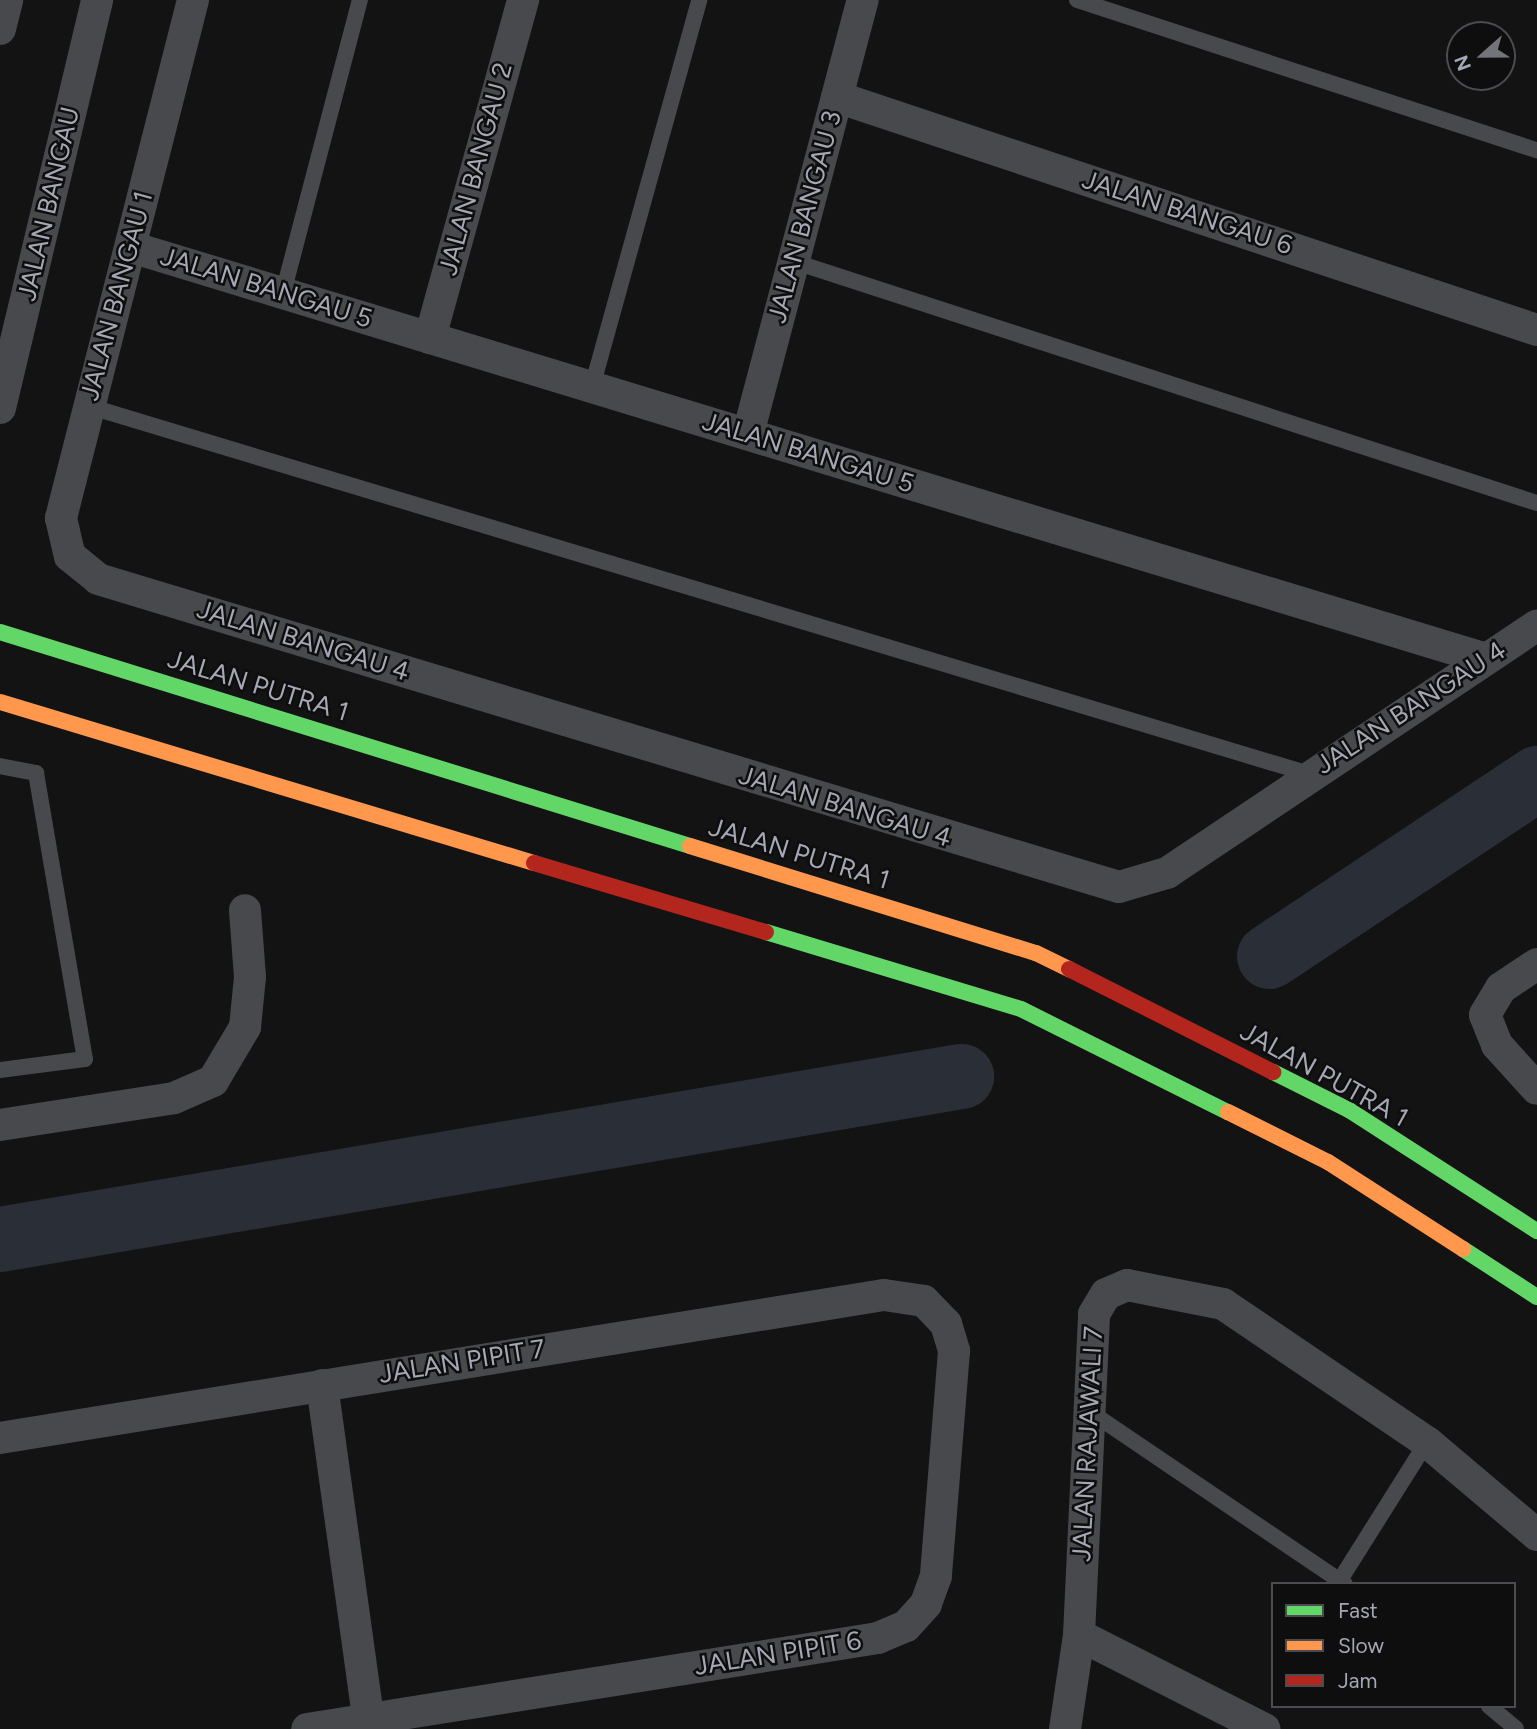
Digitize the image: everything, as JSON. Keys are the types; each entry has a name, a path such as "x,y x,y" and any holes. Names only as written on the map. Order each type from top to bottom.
{"main road":[{"name":"JALAN PUTRA 1","path":"0,632 1036,953 1349,1110 1537,1231"},
{"path":"0,702 1021,1009 1328,1161 1537,1297"}],"street":[{"path":"0,29 8,0"},
{"name":"JALAN BANGAU","path":"0,408 97,0"},
{"name":"JALAN BANGAU 1","path":"98,579 70,556 61,518 193,0"},
{"name":"JALAN BANGAU 2","path":"430,338 523,0"},
{"name":"JALAN BANGAU 3","path":"748,434 863,0"},
{"name":"JALAN BANGAU 6","path":"837,97 1537,330"},
{"name":"JALAN BANGAU 5","path":"131,247 1486,659"},
{"name":"JALAN BANGAU 4","path":"98,579 1119,887 1167,873 1309,774 1537,625"},
{"path":"0,1125 174,1098 212,1081 245,1027 250,977 244,910"},
{"path":"1537,964 1501,988 1485,1015 1487,1031 1537,1090"},
{"name":"JALAN RAJAWALI 7","path":"1065,1729 1079,1635 1094,1314 1106,1294 1126,1285 1160,1287 1223,1304 1427,1442 1537,1535"},
{"name":"JALAN PIPIT 7","path":"0,1438 884,1295 924,1301"},
{"name":"JALAN PIPIT 6","path":"307,1729 368,1724 878,1638 906,1626 926,1604 936,1576 954,1351 946,1324 924,1301"},
{"path":"321,1385 368,1724"},
{"path":"1079,1635 1254,1725"}],"lane":[{"path":"283,293 360,0"},
{"path":"592,387 699,0"},
{"path":"1077,0 1537,150"},
{"path":"792,261 1537,503"},
{"path":"88,406 1309,774"},
{"path":"0,766 36,773 85,1059 0,1070"},
{"path":"1089,1411 1342,1582 1427,1442"},
{"path":"1491,1708 1516,1729"}],"waterway":[{"path":"1269,956 1537,778"},
{"path":"0,1239 961,1076"}],"traffic: fast":[{"path":"0,632 690,846"},
{"path":"766,932 1021,1009 1228,1112"},
{"path":"1273,1072 1349,1110 1537,1231"},
{"path":"1463,1249 1537,1297"}],"traffic: slow":[{"path":"0,702 534,863"},
{"path":"690,846 1036,953 1069,969"},
{"path":"1228,1112 1328,1162 1463,1249"}],"traffic: jam":[{"path":"534,863 766,932"},
{"path":"1069,969 1273,1072"}]}
